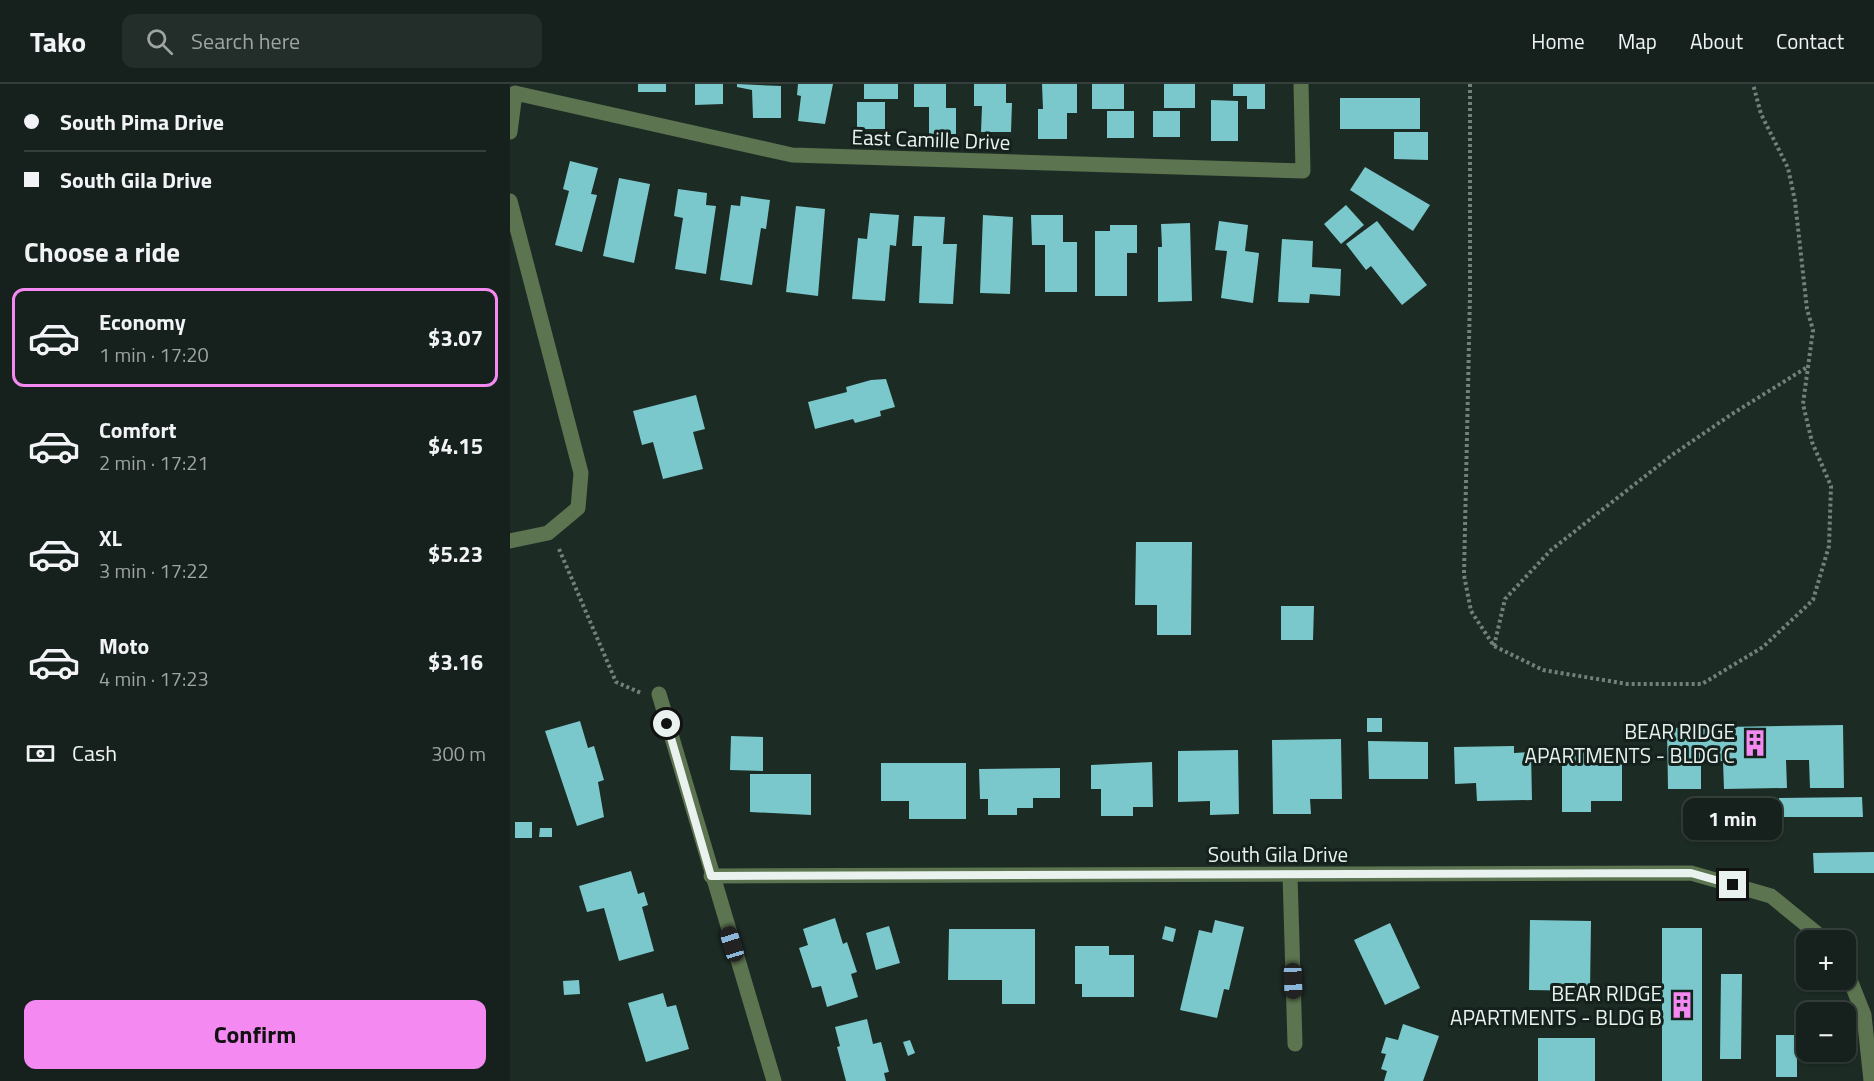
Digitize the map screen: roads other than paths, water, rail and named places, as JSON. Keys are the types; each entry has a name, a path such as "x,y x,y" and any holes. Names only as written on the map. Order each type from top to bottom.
{"street":[{"name":"East Camille Drive","path":"510,132 512,93 792,155 1303,171 1300,84"},
{"path":"510,201 581,473 578,508 548,533 510,541"},
{"path":"660,698 711,876 774,1081"},
{"name":"South Gila Drive","path":"711,876 1691,873 1771,896 1813,930"},
{"path":"1290,875 1294,1044"},
{"path":"1854,990 1864,1015 1870,1081"}],"place":[{"name":"BEAR RIDGE APARTMENTS - BLDG C","path":"1755,743"},
{"name":"BEAR RIDGE APARTMENTS - BLDG B","path":"1682,1005"}]}
